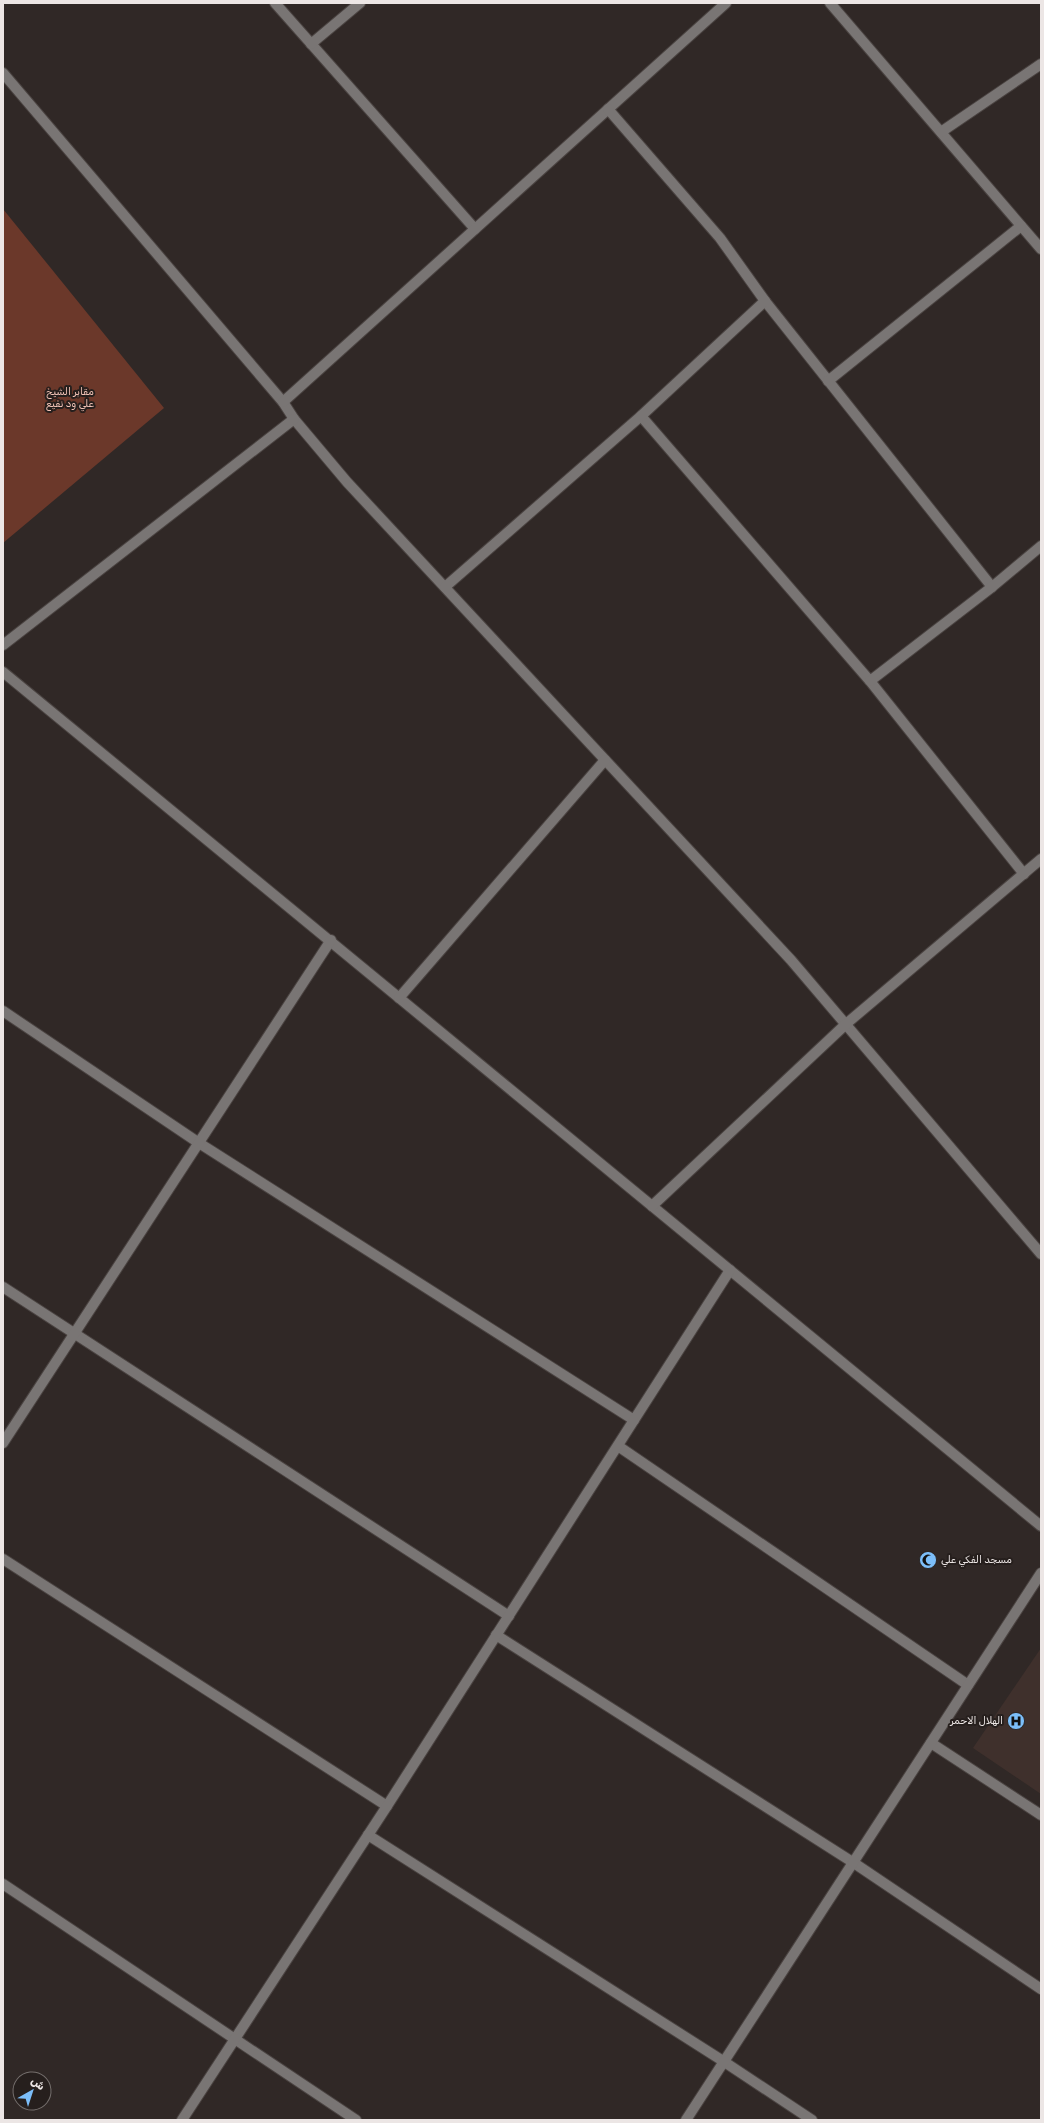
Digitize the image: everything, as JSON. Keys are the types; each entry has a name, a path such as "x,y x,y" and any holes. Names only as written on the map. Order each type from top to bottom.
{"street":[{"path":"275,3 475,229"},
{"path":"311,44 360,3"},
{"path":"283,402 726,3"},
{"path":"830,3 1041,249"},
{"path":"941,132 1041,64"},
{"path":"3,73 283,402 294,419 347,482 791,960 1041,1254"},
{"path":"608,109 720,238 764,301 992,586"},
{"path":"828,381 1021,226"},
{"path":"445,587 641,416 764,301"},
{"path":"641,416 870,681 1024,874"},
{"path":"3,645 294,419"},
{"path":"870,681 1041,546"},
{"path":"3,672 331,940 399,998 1041,1526"},
{"path":"399,998 605,760"},
{"path":"652,1206 846,1024 1041,860"},
{"path":"3,1443 331,940"},
{"path":"3,1011 199,1143 634,1420"},
{"path":"182,2120 387,1806 730,1270"},
{"path":"3,1287 508,1616"},
{"path":"618,1446 968,1686"},
{"path":"3,1559 387,1806"},
{"path":"686,2120 1041,1573"},
{"path":"496,1635 854,1863 1041,1989"},
{"path":"931,1743 1041,1815"},
{"path":"368,1835 723,2061 812,2120"},
{"path":"3,1884 356,2120"}],"shaded area":[{"name":"الهلال الاحمر","path":"1041,1648 1041,1794 973,1748"}],"green space":[{"name":"مقابر الشيخ علي ود نفيع","path":"3,209 164,408 3,543"}],"place":[{"name":"مسجد الفكي علي","path":"928,1560"},
{"name":"الهلال الاحمر","path":"1016,1721"}]}
